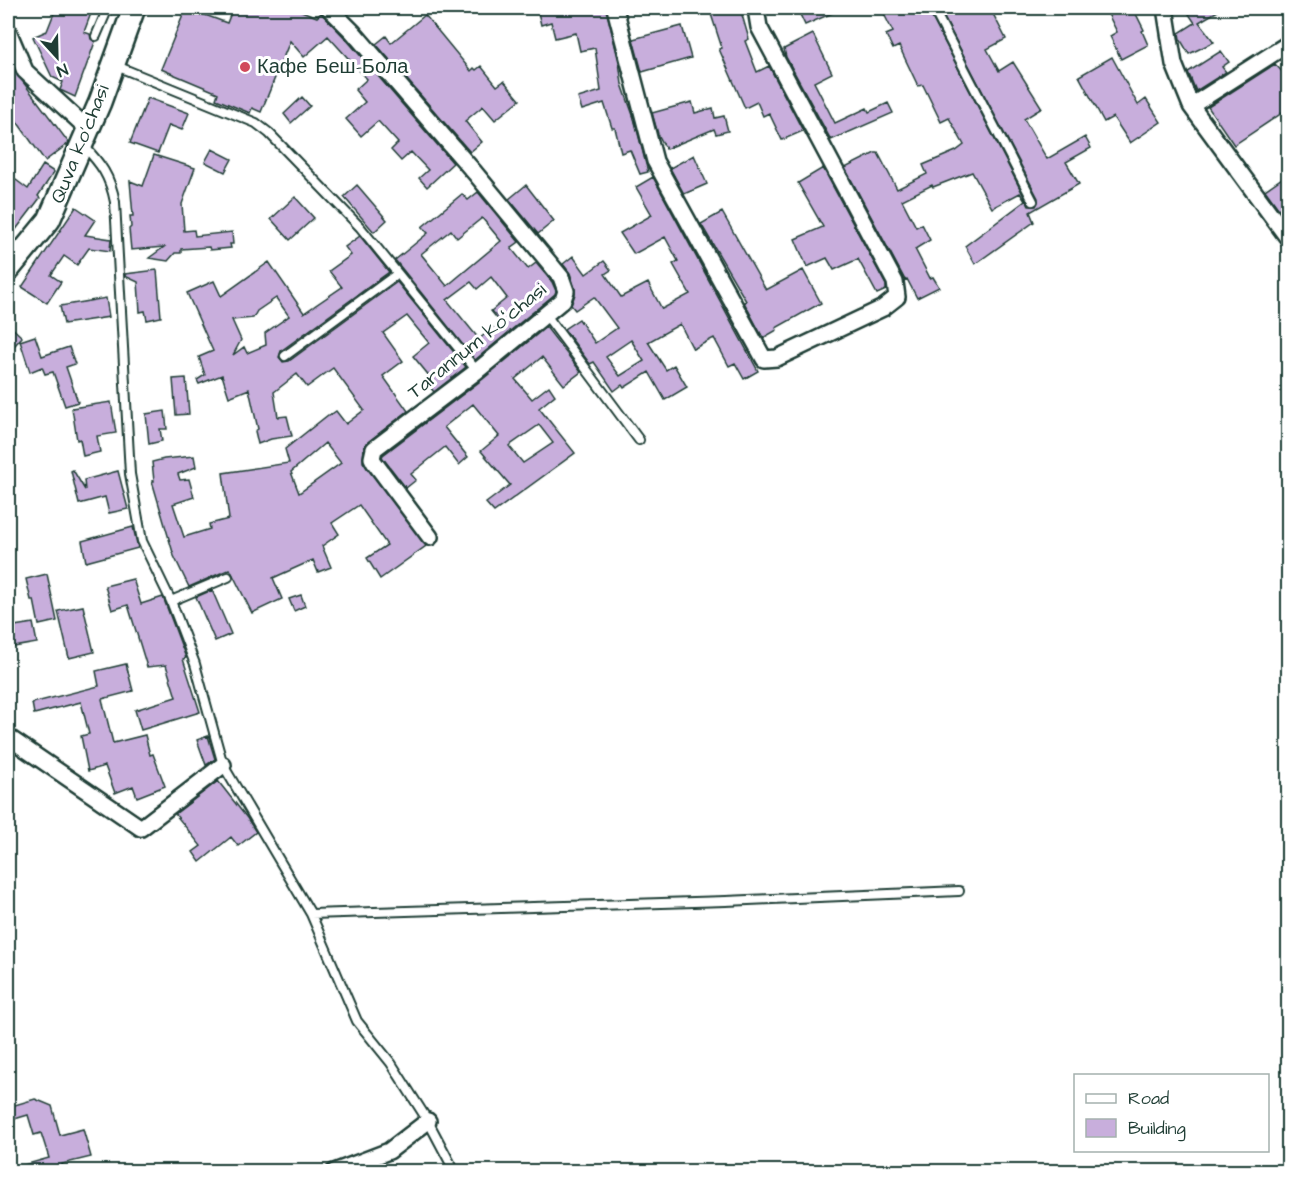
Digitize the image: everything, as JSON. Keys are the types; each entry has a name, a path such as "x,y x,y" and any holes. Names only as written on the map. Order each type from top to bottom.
{"main road":[{"name":"Quva ko'chasi","path":"8,270 50,220 85,137 134,8"}],"street":[{"name":"Tarannum koʻchasi","path":"329,8 353,32 475,173 565,284 566,296 546,315 374,449 372,453 374,462 430,537"},
{"path":"615,8 656,161 764,359 777,358 883,308 897,297 895,282 759,27 756,9 758,8"},
{"path":"1165,8 1174,64 1191,106 1288,238"},
{"path":"8,31 26,71 85,137"},
{"path":"1191,106 1288,44"},
{"path":"8,737 141,828 223,765"},
{"path":"334,1172 389,1151 428,1121"}],"lane":[{"path":"96,36 108,8"},
{"path":"933,8 1033,201"},
{"path":"112,64 256,123 269,132 360,227 477,371"},
{"path":"85,137 112,186 117,235 129,474 142,542 171,601 195,664 223,765 311,914 357,1021 391,1063 428,1121 454,1172"},
{"path":"285,356 397,274"},
{"path":"546,315 639,440"},
{"path":"171,601 228,577"},
{"path":"311,914 959,891"}],"building":[{"path":"56,8 93,8 84,32 90,34 91,39 95,42 75,97 60,90 63,82 52,77 33,37 47,31"},
{"path":"186,8 227,23 233,8 294,8 317,17 321,13 453,163 427,187 419,178 428,170 411,152 401,161 391,150 398,143 378,121 361,136 346,119 365,102 355,90 367,79 328,36 304,57 290,41 261,112 252,108 250,113 216,99 218,93 161,69"},
{"path":"537,8 606,8 622,84 634,118 648,172 640,174 630,150 621,153 615,128 612,128 604,103 582,110 578,98 601,91 595,48 580,51 576,33 555,38 551,22 541,25"},
{"path":"709,8 740,8 749,39 745,41 757,72 769,66 803,131 782,140 769,113 763,116 757,102 745,108 719,49 722,48"},
{"path":"797,8 844,8 805,25"},
{"path":"881,8 927,8 1029,206 1036,206 1038,198 939,8 990,8 1006,39 987,49 999,71 1013,62 1042,108 1024,119 1047,159 1085,137 1091,148 1066,162 1079,184 1030,212 1034,222 975,264 965,246 1025,201 1020,193 992,208 972,172 933,187 932,185 902,200 916,227 922,224 930,240 915,249 930,278 933,277 939,287 917,298 845,168 878,153 897,189 927,174 923,165 956,151 964,145 949,118 941,122 923,85 918,86 899,46 893,49 886,35 893,32"},
{"path":"1105,8 1133,8 1144,30 1142,31 1148,45 1121,59 1110,36 1117,32"},
{"path":"1185,8 1223,8 1199,22 1214,42 1189,54 1179,33 1195,23"},
{"path":"425,15 471,71 481,66 497,86 504,81 520,100 495,120 483,106 465,121 482,142 470,152 376,44 386,36 391,43"},
{"path":"682,26 691,58 642,72 633,39"},
{"path":"813,34 832,73 814,82 835,123 867,108 869,112 888,103 893,113 831,140 786,57 784,49"},
{"path":"1221,51 1229,62 1222,67 1226,72 1196,91 1188,72"},
{"path":"1112,57 1138,105 1146,99 1161,122 1130,143 1113,117 1104,122 1079,76"},
{"path":"1275,64 1288,78 1288,109 1234,145 1208,107"},
{"path":"14,70 69,143 45,161 8,109 8,75"},
{"path":"302,97 310,106 291,123 284,114"},
{"path":"148,98 189,113 182,130 169,125 158,153 130,143"},
{"path":"692,102 695,113 713,108 715,118 724,116 728,131 716,134 714,129 666,149 658,134 652,113"},
{"path":"212,149 232,159 225,172 205,162"},
{"path":"154,155 195,168 182,204 184,231 194,230 195,236 232,232 231,248 181,249 181,253 175,253 168,261 149,258 164,247 131,250 129,229 131,227 130,216 133,216 130,181 143,186"},
{"path":"694,155 707,184 684,194 670,168"},
{"path":"43,165 54,172 38,196 40,198 8,240 8,174 28,189"},
{"path":"823,168 886,285 886,290 877,294 858,259 834,270 827,258 807,267 795,239 823,227 798,183"},
{"path":"1288,174 1288,222 1265,190"},
{"path":"653,177 758,371 744,379 735,363 729,366 714,338 693,349 680,324 648,342 666,370 674,365 687,387 665,400 649,372 624,388 622,385 614,391 594,362 590,364 564,329 579,319 595,343 617,328 594,297 575,310 571,305 575,288 570,273 563,264 573,256 586,274 604,261 611,270 605,274 621,297 648,283 662,309 690,294 673,264 678,261 665,237 634,254 620,233 652,215 636,187","holes":["631,340 644,361 620,376 606,357"]},
{"path":"357,185 387,220 374,232 344,197"},
{"path":"526,185 554,221 538,234 509,199"},
{"path":"478,192 519,242 511,248 528,269 536,263 552,282 556,291 475,360 395,260 428,233 422,227 462,194 468,200","holes":["482,218 501,241 447,286 421,254 451,230 457,238","491,277 507,298 491,311 500,322 479,339 447,300 471,282 477,289"]},
{"path":"295,197 314,218 290,240 271,219"},
{"path":"76,207 95,220 85,235 111,239 110,251 89,248 77,265 64,256 51,275 61,282 47,303 22,287"},
{"path":"722,212 766,290 803,270 821,303 776,328 777,330 763,338 744,302 746,301 701,224"},
{"path":"360,236 389,272 281,351 279,357 283,362 289,361 397,282 466,367 434,392 430,387 435,383 413,356 429,343 407,316 383,333 403,361 383,376 408,411 368,442 364,447 363,462 426,546 380,579 367,558 387,545 359,505 332,523 339,534 322,546 331,567 318,572 313,560 273,578 282,599 252,613 230,569 189,587 174,556 152,481 154,481 152,462 194,456 196,467 178,474 180,480 189,479 194,497 173,504 184,537 210,529 209,524 229,519 223,473 289,463 285,449 328,415 336,411 346,424 364,410 333,368 307,387 297,374 274,392 278,417 287,416 292,436 271,439 258,444 255,431 258,429 249,389 229,397 222,375 199,384 197,380 205,375 199,357 213,351 187,293 214,281 221,296 269,262 304,313 342,287 329,271 351,255 345,247","holes":["276,298 289,316 265,333 266,345 247,353 244,347 233,355 241,340 232,320 253,318 257,311","325,443 341,463 299,493 291,472"]},
{"path":"157,270 161,317 147,320 145,311 140,312 138,282 125,274"},
{"path":"106,298 109,317 64,324 60,306"},
{"path":"8,324 22,337 8,353"},
{"path":"546,327 581,372 564,385 542,357 515,379 532,399 549,386 555,395 539,408 575,453 494,512 486,503 510,485 481,451 499,436 473,404 444,427 468,457 459,465 445,447 411,474 416,480 406,488 382,457 383,455 483,379","holes":["539,425 553,443 523,463 509,446"]},
{"path":"35,336 42,356 69,347 75,364 66,367 78,402 65,406 53,372 45,374 42,367 30,372 20,341"},
{"path":"186,378 189,414 176,415 173,379"},
{"path":"111,402 116,433 97,436 100,452 83,456 80,439 77,440 72,408"},
{"path":"165,411 167,429 160,429 162,441 149,444 146,414"},
{"path":"73,470 85,490 84,480 118,471 128,509 109,513 105,497 79,504 71,471"},
{"path":"133,527 138,548 86,562 82,541"},
{"path":"47,574 57,621 39,625 34,600 31,600 26,579"},
{"path":"133,579 141,604 163,597 186,658 183,659 200,712 141,730 135,710 176,697 166,665 147,667 128,605 112,610 105,586"},
{"path":"212,590 231,634 215,641 196,597"},
{"path":"301,595 305,606 294,611 289,599"},
{"path":"83,606 94,652 69,658 58,611"},
{"path":"33,623 37,643 8,648 8,627"},
{"path":"126,664 133,691 102,699 113,743 145,735 150,755 153,754 165,786 137,797 133,786 115,793 105,766 88,771 81,736 89,734 81,702 34,714 32,703 99,686 96,671"},
{"path":"208,736 215,759 206,765 197,740"},
{"path":"218,781 256,832 238,846 231,837 200,862 193,852 201,846 175,814"},
{"path":"35,1099 52,1106 60,1135 83,1129 91,1157 62,1164 64,1172 13,1172 13,1168 49,1158 41,1133 34,1135 28,1115 8,1121 8,1107"}],"place":[{"name":"Кафе Беш-Бола","path":"245,67"}]}
